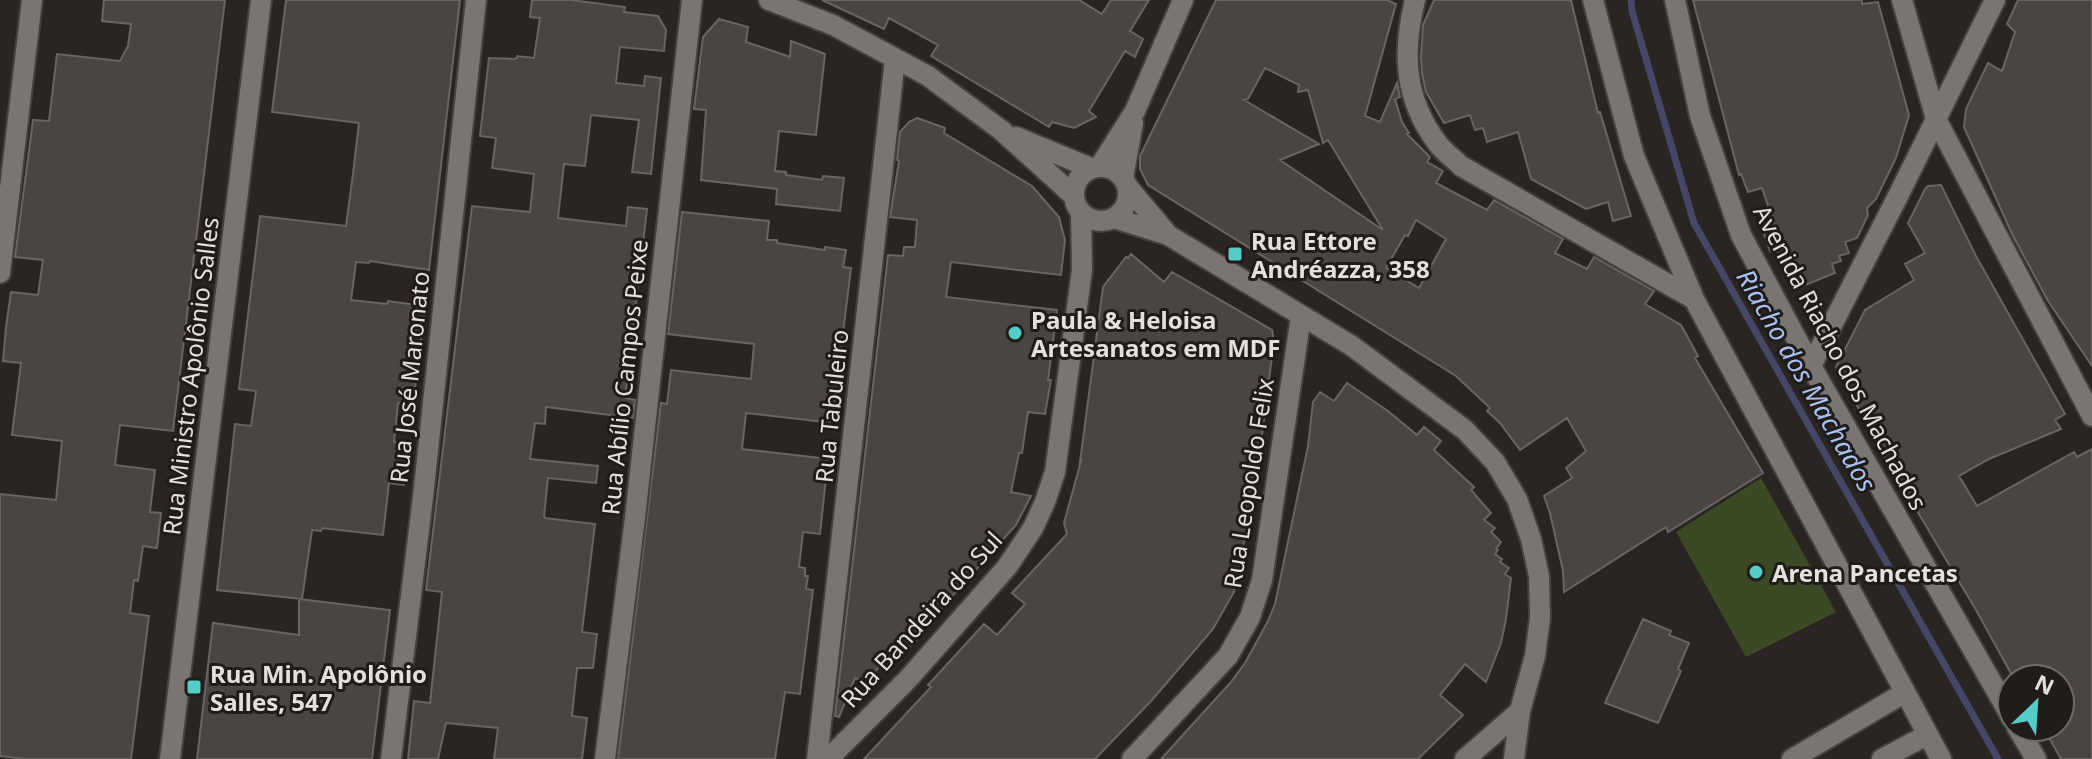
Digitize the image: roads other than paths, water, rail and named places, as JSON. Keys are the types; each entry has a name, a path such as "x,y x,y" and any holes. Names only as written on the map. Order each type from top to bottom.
{"street":[{"path":"0,273 32,0"},
{"name":"Rua Ministro Apolônio Salles","path":"170,759 261,0"},
{"name":"Rua José Maronato","path":"391,759 423,497 476,0"},
{"name":"Rua Abílio Campos Peixe","path":"605,759 692,0"},
{"path":"769,0 833,25 928,76 1001,130 1088,217 1109,219 1168,235 1352,346 1465,430 1495,462 1517,499 1531,539 1539,576 1540,618 1535,656 1520,711 1514,759"},
{"path":"1077,204 1078,179 1095,167 1135,111 1183,0"},
{"path":"1415,0 1408,43 1409,83 1419,113 1439,146 1461,166 1694,299"},
{"path":"1593,0 1634,156 1694,299 1941,759"},
{"name":"Avenida Riacho dos Machados","path":"1675,0 1700,116 1741,235 1811,366 1996,690"},
{"path":"1902,0 1936,119 2083,389 2092,416"},
{"path":"1811,366 1995,0"},
{"name":"Rua Tabuleiro","path":"817,759 895,59"},
{"path":"1109,219 1121,212 1126,204 1128,195 1125,182 1135,111"},
{"path":"1001,130 1095,167 1117,171 1168,235"},
{"name":"Rua Bandeira do Sul","path":"828,759 918,668 1007,567 1033,528 1045,502 1055,472 1082,270 1077,204"},
{"name":"Rua Bandeira do Sul","path":"1082,270 1109,219"},
{"name":"Rua Leopoldo Felix","path":"1132,759 1228,656 1250,617 1262,580 1301,316"},
{"path":"1792,759 1904,693"},
{"path":"1465,759 1520,711"},
{"path":"1882,759 1927,735"}],"waterway":[{"name":"Riacho dos Machados","path":"1631,0 1694,223 1998,759"}],"place":[{"name":"Rua Ettore Andréazza, 358","path":"1235,254"},
{"name":"Paula & Heloisa Artesanatos em MDF","path":"1015,333"},
{"name":"Arena Pancetas","path":"1756,572"},
{"name":"Rua Min. Apolônio Salles, 547","path":"194,687"}]}
